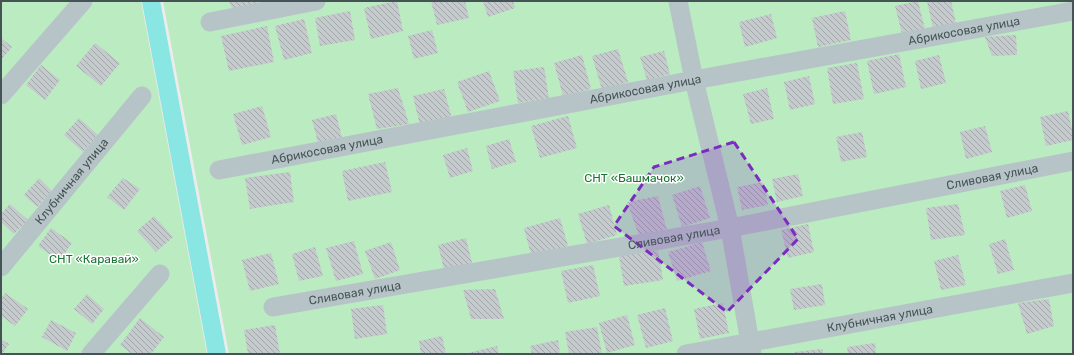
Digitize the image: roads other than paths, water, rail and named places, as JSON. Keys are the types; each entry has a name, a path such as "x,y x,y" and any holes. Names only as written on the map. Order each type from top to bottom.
{"street":[{"path":"1,95 83,1"},
{"path":"210,22 316,1"},
{"path":"678,1 694,80 730,228 751,348"},
{"name":"Абрикосовая улица","path":"219,170 694,80 1073,11"},
{"name":"Клубничная улица","path":"1,267 142,96"},
{"name":"Сливовая улица","path":"273,307 730,228 1073,161"},
{"path":"91,354 160,274"},
{"name":"Клубничная улица","path":"686,354 751,348 1073,283"}],"waterway":[{"path":"151,1 217,354"}],"park label":[{"name":"СНТ «Башмачок»","path":"634,178"},
{"name":"СНТ «Каравай»","path":"94,259"}]}
